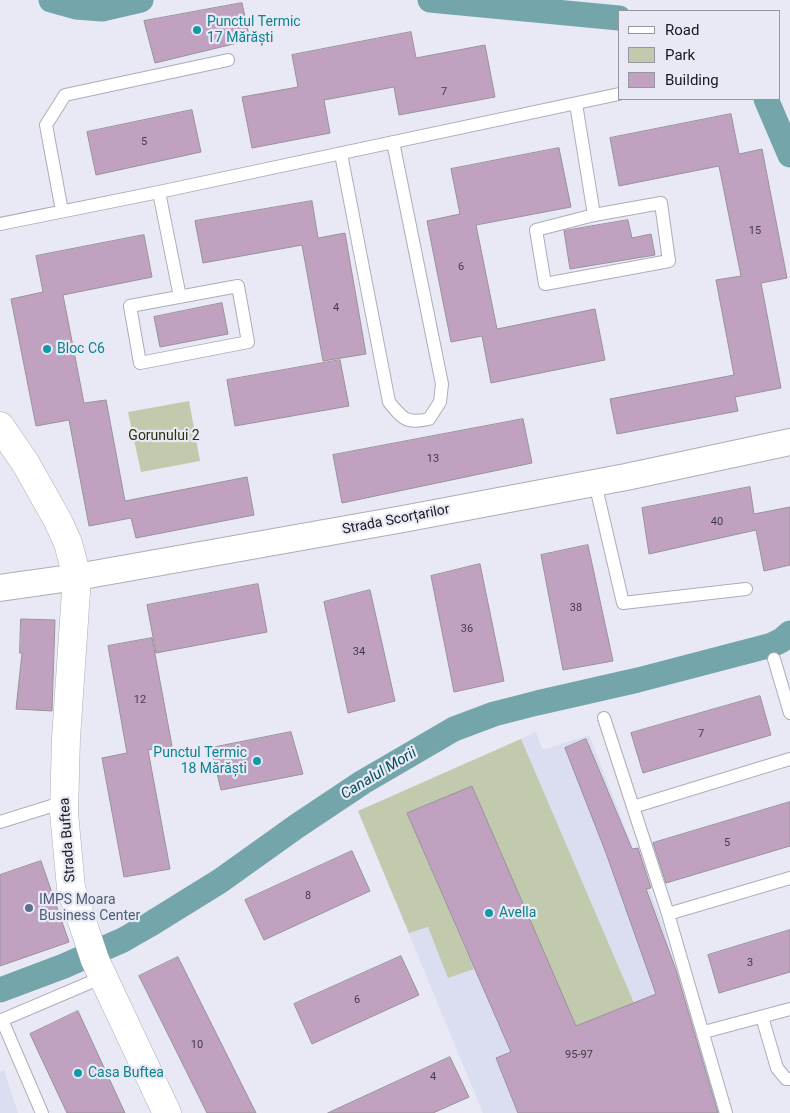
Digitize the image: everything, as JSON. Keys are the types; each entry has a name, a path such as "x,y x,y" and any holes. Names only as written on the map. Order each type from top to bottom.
{"street":[{"name":"Strada Buftea","path":"0,426 26,464 58,521 68,542 77,577 66,738 64,802 71,888 103,977 167,1113"},
{"name":"Strada Scorțarilor","path":"0,588 77,577 290,540 595,483 790,442"}],"lane":[{"path":"62,211 46,125 65,95 228,60"},
{"path":"0,224 341,154 618,94"},
{"path":"576,104 594,215"},
{"path":"341,154 389,402 402,418 414,422 429,419 440,402 442,384 393,142"},
{"path":"159,192 180,296"},
{"path":"661,204 669,261 544,284 536,230 594,215 661,204"},
{"path":"238,286 248,342 140,363 130,306 180,296 238,286"},
{"path":"595,483 623,603 746,589"},
{"path":"774,659 790,713"},
{"path":"604,718 668,914 704,1032 726,1113"},
{"path":"633,808 790,759"},
{"path":"0,822 64,802"},
{"path":"668,914 790,878"},
{"path":"42,1113 2,1020 103,977"},
{"path":"704,1032 790,1008"},
{"path":"762,1017 777,1068 786,1079 790,1079"}],"shaded area":[{"path":"536,732 543,750 589,735 662,922 719,1113 483,1113 358,811"},
{"path":"4,1070 18,1113 0,1113 0,1072"}],"green space":[{"name":"Gorunului 2","path":"189,401 200,461 141,472 128,412"},
{"path":"521,739 634,1003 576,1026 472,786 407,813 474,969 448,978 428,927 409,933 358,811"}],"building":[{"name":"Punctul Termic 17 Mărăști","path":"242,3 250,40 155,63 144,21"},
{"path":"411,32 416,58 485,45 495,97 399,115 394,87 324,100 330,133 252,148 242,97 298,87 292,55"},
{"path":"192,110 201,152 96,175 87,132"},
{"path":"731,114 739,154 762,149 787,278 761,283 781,388 735,397 738,411 617,434 610,399 734,375 716,280 741,276 719,166 619,186 610,138"},
{"path":"559,148 571,207 476,225 497,329 595,309 605,360 491,383 482,336 451,342 427,221 460,214 451,169"},
{"path":"312,201 318,238 345,233 366,354 323,361 302,245 203,263 195,221"},
{"path":"628,220 632,238 651,234 655,255 570,269 564,231"},
{"name":"Bloc C6","path":"144,235 152,277 63,295 84,403 106,400 125,501 247,477 254,515 136,538 131,518 89,526 69,420 36,426 11,299 43,292 36,256"},
{"path":"222,303 228,334 160,347 154,317"},
{"path":"340,360 349,406 235,426 227,380"},
{"path":"523,419 532,463 342,503 333,455"},
{"path":"750,487 754,514 790,507 790,565 764,571 756,530 649,554 642,508"},
{"path":"588,545 613,661 563,670 541,555"},
{"path":"480,564 504,681 454,692 431,576"},
{"path":"258,584 267,632 156,653 147,605"},
{"path":"370,590 395,701 348,713 324,602"},
{"path":"21,619 55,620 52,711 16,709 22,653 20,653"},
{"path":"152,638 172,746 148,750 170,869 124,877 102,758 127,753 108,646"},
{"path":"760,696 771,735 643,773 631,733"},
{"name":"Punctul Termic 18 Mărăști","path":"291,732 303,774 221,790 211,748"},
{"path":"586,739 632,849 638,848 651,888 646,889 676,970 718,1113 518,1113 496,1058 511,1052 407,813 472,786 576,1026 656,994 606,853 565,748"},
{"path":"790,802 790,846 666,883 653,843"},
{"path":"352,851 370,891 264,940 245,900"},
{"name":"IMPS Moara Business Center","path":"41,861 69,942 0,966 0,875"},
{"path":"790,930 790,972 719,993 708,955"},
{"path":"401,956 419,995 312,1044 294,1004"},
{"path":"178,957 256,1113 207,1113 139,976"},
{"name":"Casa Buftea","path":"78,1011 125,1113 67,1113 30,1034"},
{"path":"450,1057 469,1097 433,1113 328,1113"}],"waterway":[{"name":"Canalul Morii","path":"51,0 76,7 102,9 141,0"},
{"name":"Canalul Morii","path":"430,0 618,18"},
{"name":"Canalul Morii","path":"766,100 790,155"},
{"name":"Canalul Morii","path":"0,990 64,966 123,940 220,881 363,782 454,729 494,714 638,680 772,645 790,633"}],"place":[{"name":"Punctul Termic 17 Mărăști","path":"197,30"},
{"name":"Bloc C6","path":"47,349"},
{"name":"Punctul Termic 18 Mărăști","path":"257,761"},
{"name":"IMPS Moara Business Center","path":"29,908"},
{"name":"Avella","path":"489,913"},
{"name":"Casa Buftea","path":"78,1073"}]}
